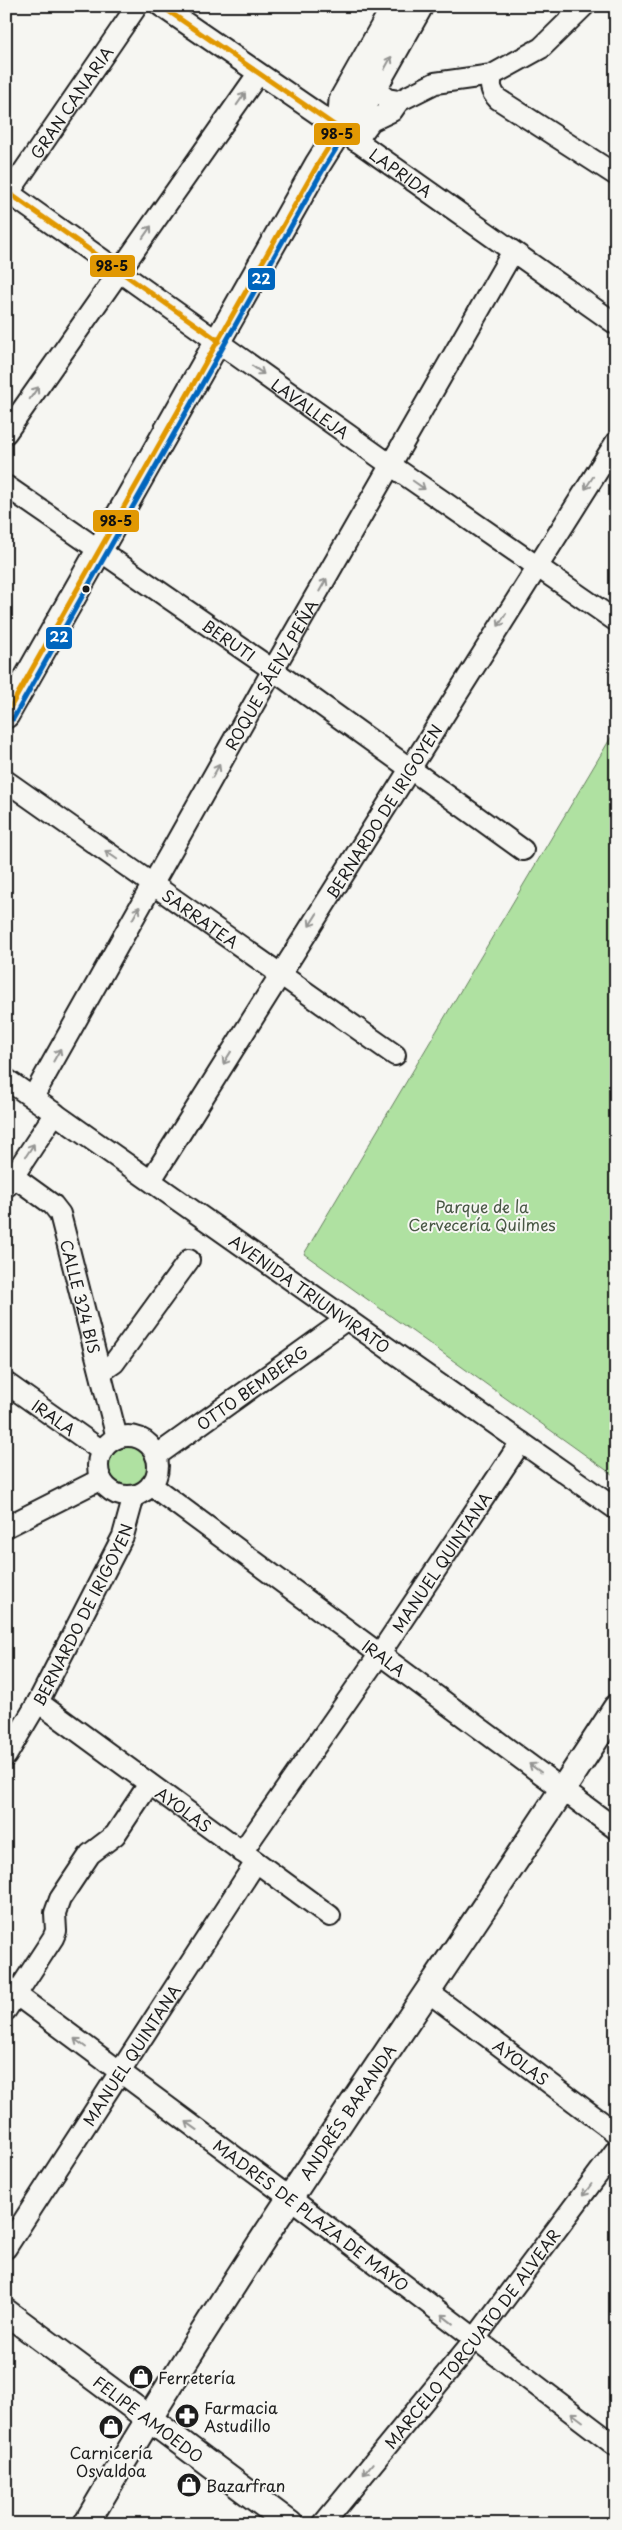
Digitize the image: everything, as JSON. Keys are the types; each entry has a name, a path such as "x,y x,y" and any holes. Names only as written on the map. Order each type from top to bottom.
{"main road":[{"path":"348,135 342,100 395,6"},
{"path":"6,715 318,164 348,135 420,6"},
{"name":"ANDRÉS BARANDA","path":"86,2524 149,2417 290,2198 616,1708"},
{"name":"FELIPE AMOEDO","path":"6,2312 290,2524"}],"street":[{"name":"GRAN CANARIA","path":"7,194 137,6"},
{"name":"LAPRIDA","path":"161,6 616,324"},
{"path":"348,135 392,111 399,101 435,83 492,75 542,48 584,6"},
{"path":"6,433 258,74"},
{"path":"492,75 490,85 492,93 498,98 616,175"},
{"path":"374,89 387,99 399,101"},
{"name":"LAVALLEJA","path":"7,194 120,271 392,466 616,622"},
{"name":"ROQUE SÁENZ PEÑA","path":"33,1097 273,670 392,466 512,253"},
{"name":"BERNARDO DE IRIGOYEN","path":"151,1180 535,567 616,442"},
{"name":"BERUTI","path":"6,486 99,552 273,670 523,850"},
{"name":"SARRATEA","path":"6,781 395,1055"},
{"name":"AVENIDA TRIUNVIRATO","path":"6,1079 616,1509"},
{"path":"10,1182 55,1113"},
{"name":"CALLE 324 BIS","path":"10,1182 53,1205 60,1214 117,1438"},
{"path":"101,1372 114,1363 189,1260"},
{"name":"OTTO BEMBERG","path":"156,1456 347,1319"},
{"name":"IRALA","path":"6,1383 102,1452"},
{"path":"136,1437 152,1448 156,1456 157,1471 151,1486 144,1492 134,1496 124,1496 106,1487 101,1479 98,1460 102,1452 117,1438 136,1437"},
{"name":"MANUEL QUINTANA","path":"6,2248 119,2072 249,1857 379,1655 521,1442"},
{"path":"6,1527 101,1479"},
{"name":"IRALA","path":"151,1486 379,1655 564,1788 616,1829"},
{"name":"BERNARDO DE IRIGOYEN","path":"6,1756 38,1702 123,1536 134,1496"},
{"name":"AYOLAS","path":"38,1702 330,1916"},
{"path":"9,1997 53,1938 56,1931 56,1913 60,1899 90,1854 115,1836 148,1784"},
{"name":"AYOLAS","path":"427,1991 616,2132"},
{"name":"MADRES DE PLAZA DE MAYO","path":"9,1997 119,2072 290,2198 474,2340 616,2446"},
{"name":"MARCELO TORCUATO DE ALVEAR","path":"323,2524 474,2340 616,2150"}],"green space":[{"name":"Parque de la Cervecería Quilmes","path":"616,729 616,1477 304,1254"},
{"path":"123,1443 133,1443 142,1447 148,1453 151,1458 151,1476 142,1487 133,1491 123,1491 114,1487 108,1481 104,1472 104,1462 108,1453 114,1447"}],"transit line":[{"name":"98-5","path":"6,715 318,164 340,129 161,6"},
{"name":"22","path":"13,719 324,168 346,133"},
{"name":"98-5","path":"6,191 219,341"}],"place":[{"name":"Ferretería","path":"141,2377"},
{"name":"Farmacia Astudillo","path":"187,2416"},
{"name":"Carnicería Osvaldoa","path":"111,2427"},
{"name":"Bazarfran","path":"189,2485"}]}
